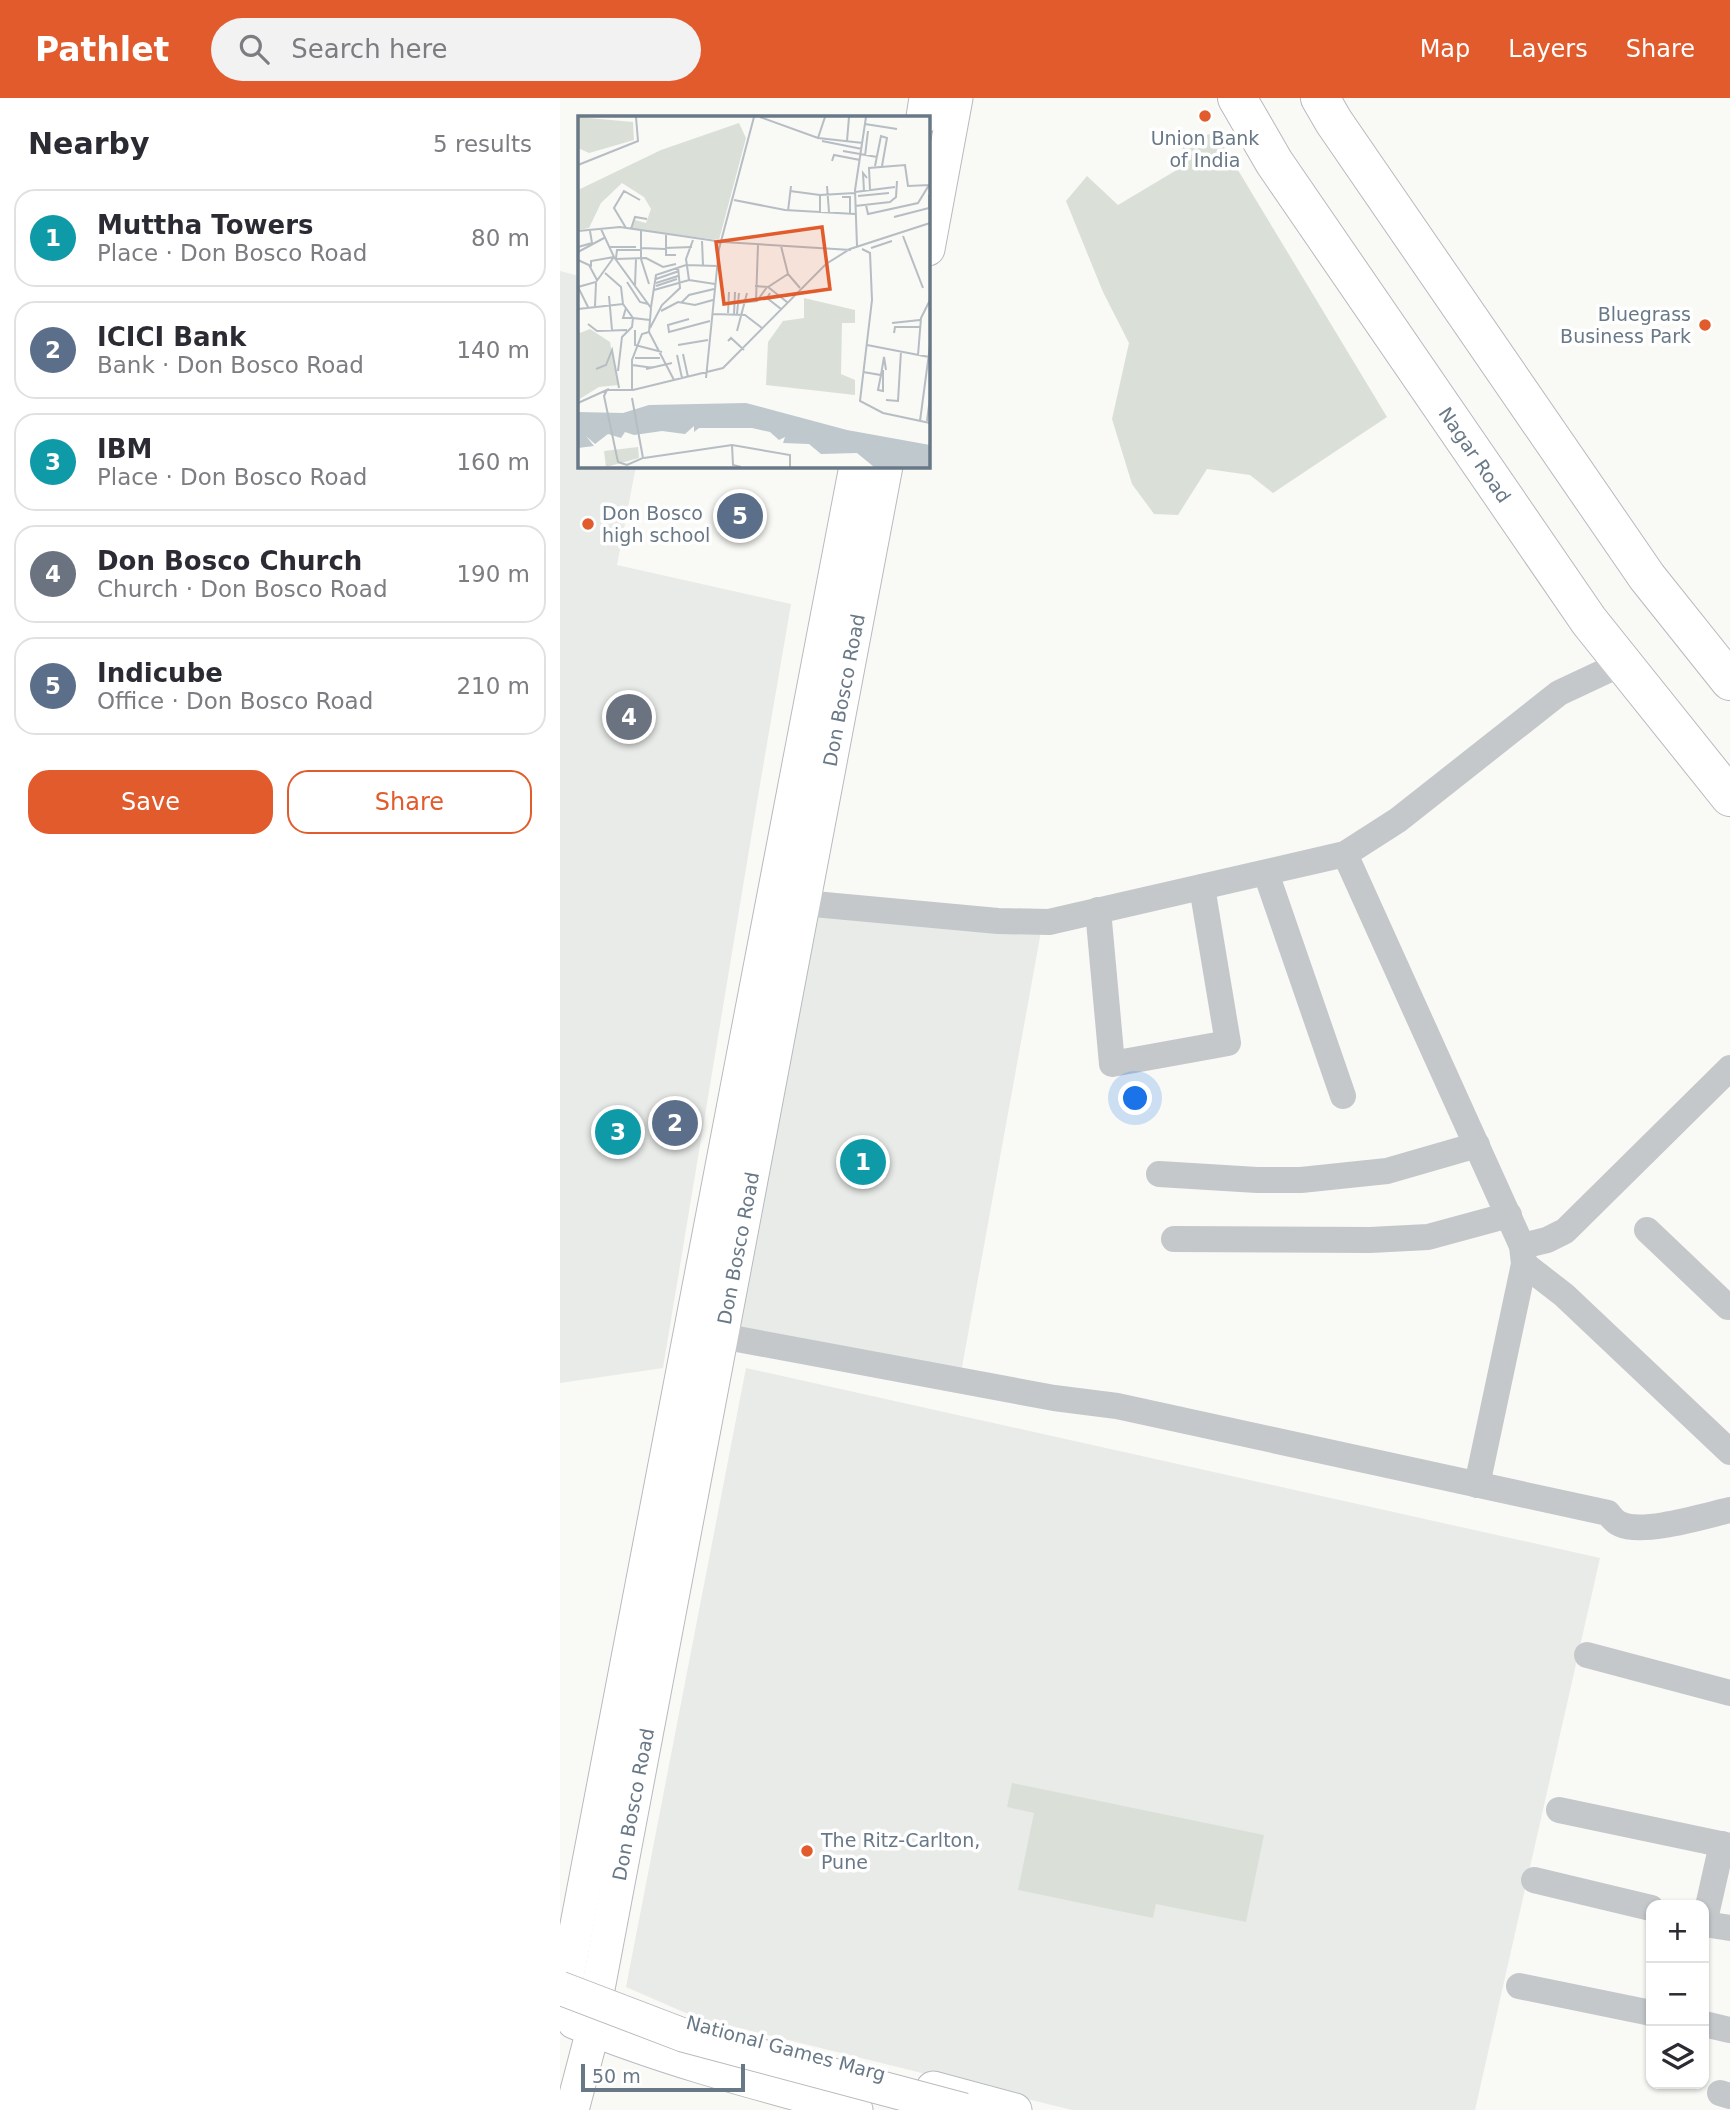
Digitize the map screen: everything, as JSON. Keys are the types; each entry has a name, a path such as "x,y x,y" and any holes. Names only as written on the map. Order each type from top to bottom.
{"highway":[{"name":"Nagar Road","path":"1237,98 1273,162 1589,621 1730,797"},
{"path":"1320,98 1647,577 1730,681"}],"main road":[{"path":"923,116 926,98"},
{"path":"929,244 956,98"},
{"name":"Don Bosco Road","path":"562,1989 856,467"},
{"name":"Don Bosco Road","path":"572,2110 593,2030 598,1989 886,467"},
{"path":"562,1989 696,2053 906,2110"},
{"path":"562,1989 683,2035 964,2110"},
{"name":"National Games Marg","path":"562,1989 598,1989 699,2026 1015,2110"},
{"name":"National Games Marg","path":"560,2016 690,2064 856,2110"},
{"path":"690,2064 699,2026"}],"street":[{"path":"803,903 1049,922 1345,853 1398,820 1559,692 1623,663"},
{"path":"1345,853 1508,1215 1523,1255 1730,1452"},
{"path":"1266,873 1343,1096"},
{"path":"1098,910 1112,1064 1228,1043 1202,887"},
{"path":"1477,1485 1523,1255 1565,1231 1730,1068"},
{"path":"1159,1174 1301,1180 1387,1171 1477,1146"},
{"path":"1174,1239 1370,1240 1428,1237 1508,1215"},
{"path":"1647,1230 1730,1306"},
{"path":"721,1336 1054,1398 1117,1406 1608,1513 1618,1524 1637,1528 1730,1510"},
{"path":"1587,1655 1730,1693"},
{"path":"1559,1810 1726,1845 1709,1906"},
{"path":"1534,1880 1646,1907"},
{"path":"1709,1925 1730,1928"},
{"path":"1519,1986 1646,2012"},
{"path":"1709,2025 1730,2030"}],"shaded area":[{"path":"1215,132 1387,417 1273,493 1250,475 1207,469 1178,515 1154,514 1132,484 1112,419 1129,343 1103,292 1066,201 1087,176 1118,205 1185,165 1182,144"},
{"path":"560,271 578,276 578,467 636,467 617,565 791,604 663,1368 560,1383"},
{"path":"809,912 1038,916 1040,937 960,1378 734,1333"},
{"path":"746,1368 1600,1558 1475,2110 1072,2110 695,2017 626,1987"},
{"path":"1012,1783 1264,1835 1246,1922 1156,1904 1153,1918 1018,1890 1034,1813 1007,1807"}],"place":[{"name":"Union Bank of India","path":"1205,116"},
{"name":"Bluegrass Business Park","path":"1705,325"},
{"name":"Indicube","path":"740,516"},
{"name":"Don Bosco high school","path":"588,524"},
{"name":"Don Bosco Church","path":"629,717"},
{"name":"ICICI Bank","path":"675,1123"},
{"name":"IBM","path":"618,1132"},
{"name":"Muttha Towers","path":"863,1162"},
{"name":"The Ritz-Carlton, Pune","path":"807,1851"}]}
